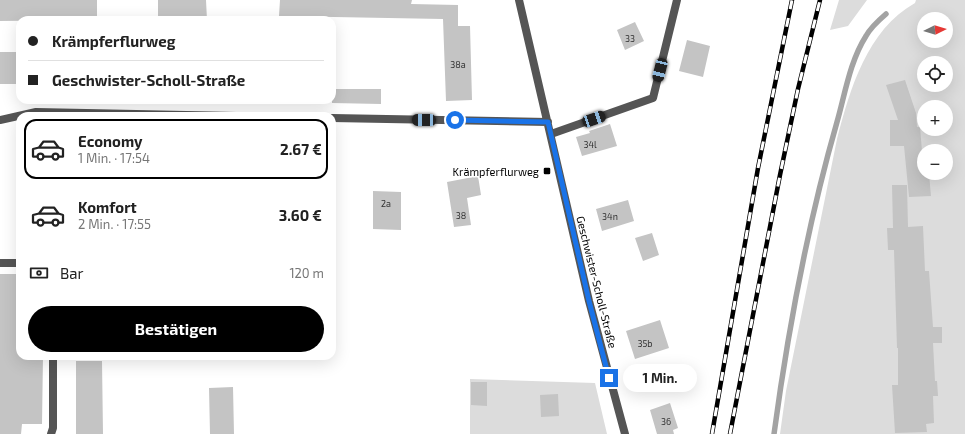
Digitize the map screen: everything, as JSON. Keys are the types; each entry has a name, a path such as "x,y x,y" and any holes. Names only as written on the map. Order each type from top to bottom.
{"street":[{"name":"Geschwister-Scholl-Straße","path":"519,0 589,301 625,434"},
{"path":"551,134 653,98 677,0"},
{"path":"0,120 16,116"},
{"path":"336,118 548,122"},
{"path":"0,263 16,263"},
{"path":"51,434 53,360"}],"shaded area":[{"path":"839,0 867,0 848,26 830,30"},
{"path":"916,0 965,0 965,434 780,434 786,391 837,139 848,100 863,62 884,29 898,15 915,3"},
{"path":"470,379 595,383 607,434 470,434"}],"building":[{"path":"0,0 97,0 97,16 16,16 16,21 0,21"},
{"path":"158,0 206,0 207,16 158,16"},
{"path":"280,0 412,0 411,4 458,5 458,26 470,26 472,100 446,101 443,19 279,16"},
{"path":"635,22 644,41 625,50 617,30"},
{"path":"687,40 710,46 703,77 679,71"},
{"path":"0,52 16,52 16,84 0,84"},
{"path":"905,80 916,113 917,136 921,136 921,144 917,144 917,180 930,180 931,196 909,197 904,146 890,146 890,120 898,120 886,85"},
{"path":"336,89 381,89 381,104 336,103"},
{"path":"610,124 617,146 582,156 576,137 590,133 589,131"},
{"path":"478,176 481,195 467,198 471,225 454,227 447,182"},
{"path":"892,185 907,185 908,227 923,226 925,271 929,271 933,327 942,327 942,343 933,343 935,381 937,381 938,396 933,396 934,423 926,424 927,432 895,433 892,385 898,385 898,348 894,250 888,250 887,228 893,228"},
{"path":"373,191 401,192 401,230 373,229"},
{"path":"628,200 634,221 602,231 596,209"},
{"path":"652,233 659,255 643,261 635,238"},
{"path":"0,274 16,274 16,360 43,360 42,424 22,424 21,434 0,434"},
{"path":"660,320 669,348 635,359 626,331"},
{"path":"76,361 102,361 103,434 76,434"},
{"path":"471,382 487,382 487,406 471,405"},
{"path":"233,387 234,434 210,434 209,388"},
{"path":"558,394 559,416 541,417 540,395"},
{"path":"670,403 678,428 673,430 674,434 657,434 650,410"}],"waterway":[{"path":"774,434 792,316 808,238 845,89 860,46 870,30 886,14"}],"railway":[{"path":"712,434 758,168 792,0"},
{"path":"730,434 780,175 798,89 820,0"}],"place":[{"name":"Krämpferflurweg","path":"547,171"}],"route":[{"path":"455,120 548,122 589,301 609,378"}]}
